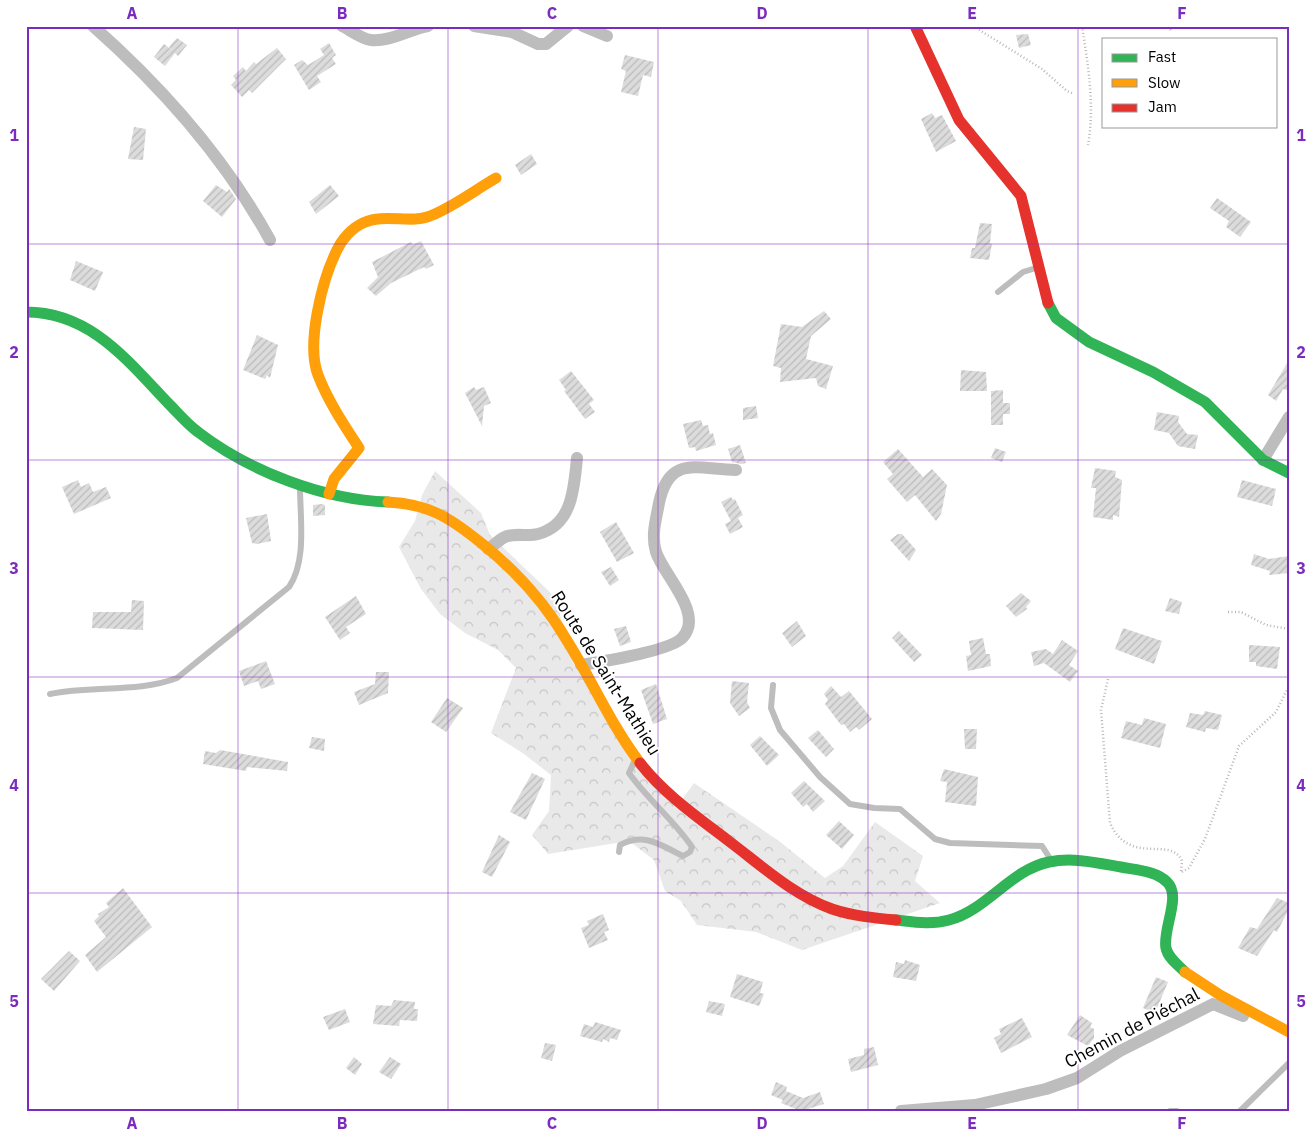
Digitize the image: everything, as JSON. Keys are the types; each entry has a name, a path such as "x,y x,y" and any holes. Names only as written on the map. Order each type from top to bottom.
{"street":[{"path":"93,26 157,86 213,152 251,205 270,240"},
{"path":"342,26 370,40 390,38 412,29 428,26"},
{"path":"474,26 512,32 538,44 546,44 568,26"},
{"path":"584,26 607,36"},
{"path":"915,26 959,120 1013,184 1020,196 1026,211 1037,268 1045,297 1056,318 1089,342 1154,372 1205,402 1263,460 1289,473"},
{"path":"329,494 334,479 359,448 334,409 317,374 313,346 321,297 337,249 350,232 363,223 380,218 429,217 496,178"},
{"name":"Route de Saint-Mathieu","path":"26,312 43,312 62,316 82,325 102,340 201,435 300,484 344,499 424,506 438,511 456,523 488,549 538,597 557,624 612,722 636,759 663,787 774,877 825,906 856,916 935,924 971,910 1024,871 1052,861 1080,860 1149,872 1161,876 1172,888"},
{"path":"1263,460 1289,417"},
{"path":"488,549 504,536 538,534 553,527 566,514 573,494 576,458"},
{"path":"581,665 615,660 667,646 683,638 690,623 688,609 657,553 653,536 663,486 670,474 682,468 736,470"},
{"path":"1172,888 1174,904 1166,942 1168,954 1171,958 1184,972 1211,989 1289,1032"},
{"name":"Chemin de Piéchal","path":"901,1111 975,1105 1046,1089 1084,1075 1120,1051 1213,1004 1244,1016 1261,1017"}],"lane":[{"path":"998,292 1023,272 1037,268"},
{"path":"50,694 74,689 160,684 177,678 289,587 297,576 300,560 300,484"},
{"path":"773,686 771,708 780,730 820,777 850,804 874,808 900,809 928,834 950,843 1042,846 1052,861"},
{"path":"619,852 620,845 631,839 644,838 683,856 690,852 692,848 684,835 644,794 629,773 636,759"},
{"path":"1240,1111 1289,1063"},
{"path":"1170,1111 1177,1111"}],"path":[{"path":"973,26 1042,69 1067,91 1074,94"},
{"path":"1082,26 1088,64 1092,124 1088,144"},
{"path":"1169,26 1171,31"},
{"path":"1228,612 1241,612 1266,625 1289,629"},
{"path":"1108,679 1101,710 1110,823 1119,839 1131,847 1172,850 1176,853 1182,861 1180,872 1172,888"},
{"path":"1180,872 1189,868 1205,839 1239,746 1276,712 1289,686"}],"green space":[{"path":"435,471 481,513 490,535 555,597 573,663 676,808 694,783 779,841 825,878 843,866 875,822 923,856 915,881 940,903 802,950 756,932 697,925 681,901 665,891 654,860 629,841 548,854 532,835 549,811 551,775 524,754 491,733 516,668 498,650 465,633 440,614 421,589 399,547 415,521 422,495"}],"building":[{"path":"1028,34 1031,45 1019,48 1016,35"},
{"path":"177,38 187,45 178,56 175,53 165,66 154,57 164,44 172,50 169,47"},
{"path":"329,43 336,55 332,58 336,64 317,76 321,82 309,90 294,65 302,60 308,65 324,55 320,49"},
{"path":"277,48 286,59 252,93 249,90 242,97 231,85 236,80 233,76 243,67 246,71 254,62 256,64"},
{"path":"625,55 654,62 651,77 643,75 638,96 621,92 626,71 621,69"},
{"path":"932,113 935,118 942,115 956,141 936,152 921,119"},
{"path":"134,127 146,129 143,160 128,159"},
{"path":"531,154 537,164 521,175 515,165"},
{"path":"216,185 227,192 229,189 236,199 222,217 203,201"},
{"path":"330,185 339,196 316,214 309,202"},
{"path":"1217,198 1251,222 1240,237 1226,227 1229,221 1210,208"},
{"path":"980,223 992,224 990,243 992,244 989,260 970,258 972,248 975,248"},
{"path":"421,241 434,265 426,269 424,267 391,283 376,296 367,288 378,277 372,262 411,242 413,245"},
{"path":"76,261 103,272 95,291 70,280"},
{"path":"824,311 831,319 811,336 806,359 833,366 826,389 818,386 816,378 780,382 781,368 773,366 781,324 802,327"},
{"path":"257,335 278,345 270,378 267,375 265,379 243,370"},
{"path":"1289,360 1289,391 1283,389 1276,401 1268,395"},
{"path":"961,370 986,372 987,391 960,391"},
{"path":"571,371 594,400 589,404 595,412 585,419 564,391 566,390 559,380"},
{"path":"474,387 476,390 484,387 491,403 484,406 482,426 465,393"},
{"path":"1003,390 1003,403 1010,403 1010,414 1003,414 1003,425 991,425 991,391"},
{"path":"756,406 758,418 743,420 743,408"},
{"path":"1157,412 1179,416 1178,422 1187,434 1198,435 1195,449 1178,446 1169,433 1154,430"},
{"path":"701,420 703,426 708,425 710,434 713,433 716,445 696,451 695,447 689,448 683,424"},
{"path":"740,445 746,463 741,464 732,462 728,449"},
{"path":"995,448 1006,452 1002,462 991,458"},
{"path":"898,449 923,477 932,469 947,485 941,514 936,521 915,495 907,502 887,479 893,474 883,462"},
{"path":"1095,468 1116,471 1115,477 1122,480 1119,517 1113,515 1113,520 1093,517 1096,488 1091,488"},
{"path":"78,480 81,487 89,483 93,492 106,487 111,498 74,514 62,487"},
{"path":"1242,480 1276,489 1272,506 1237,497"},
{"path":"731,497 733,500 735,499 743,515 738,518 743,527 730,534 725,524 731,521 721,502"},
{"path":"313,505 325,505 325,515 313,516"},
{"path":"267,514 271,541 257,544 252,543 246,518"},
{"path":"616,522 634,553 617,562 600,532"},
{"path":"898,534 902,534 916,550 909,561 890,540"},
{"path":"1254,554 1269,559 1289,556 1289,573 1269,575 1270,571 1251,565"},
{"path":"611,567 619,580 610,586 601,572"},
{"path":"1021,593 1031,601 1026,607 1027,609 1016,617 1006,606"},
{"path":"356,596 366,614 346,627 350,633 340,640 325,617"},
{"path":"1170,598 1182,602 1179,614 1165,611"},
{"path":"132,600 144,601 143,630 92,628 93,612 131,612"},
{"path":"797,621 806,636 792,647 782,633"},
{"path":"626,626 631,642 620,646 614,629"},
{"path":"1123,628 1162,641 1154,664 1115,649"},
{"path":"899,631 922,655 914,662 892,638"},
{"path":"983,638 986,654 990,654 991,666 968,671 966,656 971,655 969,641"},
{"path":"1062,640 1078,651 1069,665 1078,671 1070,682 1044,663 1034,666 1031,652 1046,649 1053,654"},
{"path":"1249,645 1280,647 1277,669 1256,666 1256,662 1249,662"},
{"path":"266,661 275,684 261,689 258,681 244,686 239,671"},
{"path":"376,672 389,672 388,693 359,705 354,692 375,684"},
{"path":"732,681 749,683 747,702 750,708 739,716 730,703"},
{"path":"656,684 667,719 653,724 641,690"},
{"path":"831,686 841,697 849,691 872,719 859,730 856,727 850,732 844,724 841,725 825,704 828,700 824,694"},
{"path":"447,698 463,708 446,732 431,722"},
{"path":"1205,711 1222,715 1218,730 1206,728 1205,732 1186,727 1190,713 1203,715"},
{"path":"1144,718 1166,724 1160,748 1121,738 1126,721 1142,725"},
{"path":"964,729 977,729 976,749 965,749"},
{"path":"818,730 834,749 826,757 808,738"},
{"path":"760,736 779,755 767,766 750,745"},
{"path":"312,737 325,739 324,751 309,748"},
{"path":"220,750 288,762 287,771 247,767 246,771 203,764 205,751 216,753"},
{"path":"944,769 978,777 976,806 945,802 947,782 940,781"},
{"path":"532,773 545,779 526,820 510,812"},
{"path":"804,781 825,801 813,812 807,804 803,807 791,793"},
{"path":"839,821 854,835 842,849 826,835"},
{"path":"499,835 510,842 492,877 482,872"},
{"path":"123,888 152,927 97,972 85,955 106,937 94,921 99,916 98,914 109,907 106,903"},
{"path":"1277,898 1289,903 1289,909 1277,932 1274,930 1257,956 1238,948 1250,927 1257,929"},
{"path":"603,914 609,930 604,932 608,940 589,948 581,928 589,925 587,921"},
{"path":"69,951 80,961 54,991 41,979"},
{"path":"905,960 920,965 916,981 893,977 896,962 904,964"},
{"path":"737,974 763,982 760,993 764,994 759,1006 730,997"},
{"path":"1156,977 1168,982 1155,1013 1143,1008"},
{"path":"394,1000 415,1002 414,1009 418,1009 417,1021 400,1020 399,1026 373,1024 376,1005 391,1006"},
{"path":"709,1001 725,1004 722,1016 706,1012"},
{"path":"345,1009 350,1022 329,1030 323,1017"},
{"path":"1080,1015 1092,1023 1090,1027 1094,1029 1094,1038 1088,1046 1067,1035"},
{"path":"1022,1018 1032,1037 1001,1053 994,1038 1001,1034 999,1029"},
{"path":"595,1022 621,1030 617,1040 610,1038 609,1042 603,1039 602,1042 580,1036 584,1024 593,1027"},
{"path":"545,1043 556,1045 552,1061 541,1058"},
{"path":"874,1047 878,1065 851,1072 848,1059 864,1055 864,1049"},
{"path":"354,1057 362,1064 355,1075 346,1068"},
{"path":"390,1057 401,1064 391,1079 379,1072"},
{"path":"776,1082 787,1087 784,1097 786,1091 803,1098 820,1092 824,1104 801,1111 781,1103 783,1100 771,1095"}],"traffic: fast":[{"path":"1048,303 1056,318 1089,342 1153,372 1205,402 1263,460 1289,473"},
{"path":"26,312 49,314 69,320 88,329 106,341 138,371 190,426 240,459 288,481 313,489 338,496 388,502"},
{"path":"896,920 922,923 936,922 963,915 1022,873 1035,866 1049,862 1085,861 1139,870 1157,875 1167,882 1171,888 1173,896 1166,948 1171,958 1185,972"}],"traffic: slow":[{"path":"329,494 334,479 359,448 327,394 318,375 315,362 314,347 317,312 326,278 339,246 351,231 363,223 389,218 415,219 430,216 496,178"},
{"path":"388,502 402,503 437,513 458,525 505,563 538,599 557,625 620,733 640,763"},
{"path":"1185,972 1220,995 1289,1032"}],"traffic: jam":[{"path":"915,26 959,120 1021,196 1048,303"},
{"path":"640,763 683,806 766,870 804,896 832,909 856,915 896,920"}]}
